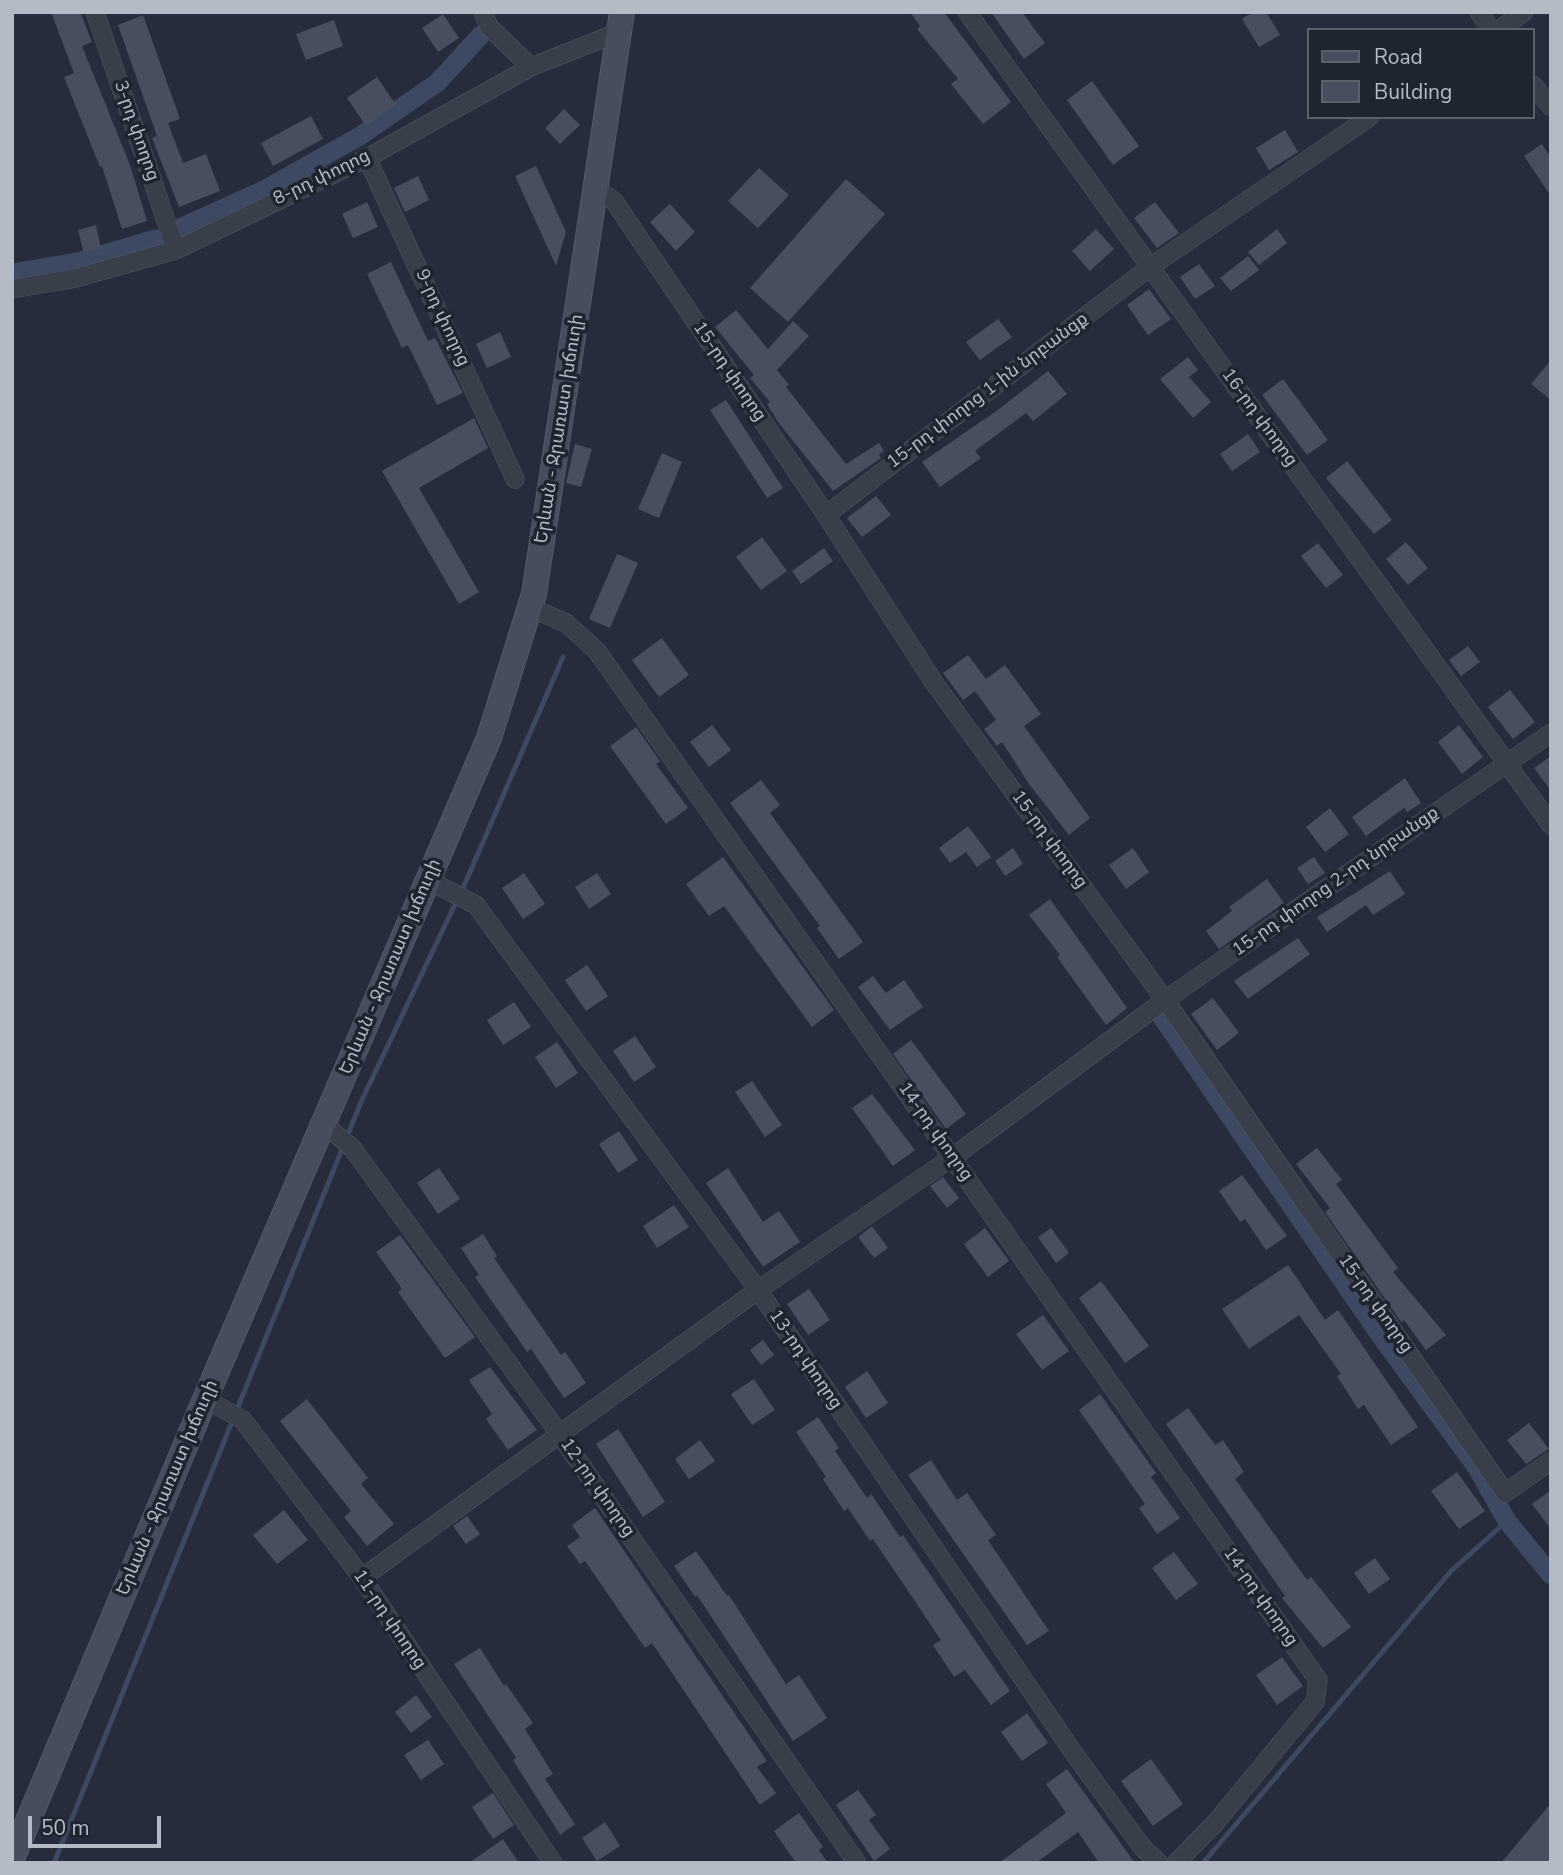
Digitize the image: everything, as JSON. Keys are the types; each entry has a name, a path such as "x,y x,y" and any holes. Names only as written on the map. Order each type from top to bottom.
{"main road":[{"name":"Երևան - Ջրառատ խճուղի","path":"12,1858 210,1402 489,738 531,608 620,22"}],"street":[{"name":"3-րդ փողոց","path":"95,12 176,250"},
{"path":"483,12 489,27 531,67"},
{"name":"16-րդ փողոց","path":"967,12 1551,825"},
{"path":"1479,12 1490,28"},
{"path":"1502,28 1524,12"},
{"name":"8-րդ փողոց","path":"12,289 72,279 176,250 367,158 531,67 620,22"},
{"path":"1535,87 1551,107"},
{"name":"15-րդ փողոց 1-ին նրբանցք","path":"826,515 1150,267 1367,119"},
{"name":"9-րդ փողոց","path":"367,158 515,479"},
{"name":"15-րդ փողոց","path":"595,188 614,201 826,515 935,684 1165,1000 1505,1493 1551,1461"},
{"name":"14-րդ փողոց","path":"531,608 566,623 597,651 1318,1680 1315,1702 1216,1822 1176,1863"},
{"name":"15-րդ փողոց 2-րդ նրբանցք","path":"362,1578 558,1432 758,1290 953,1157 1165,1000 1551,733"},
{"name":"13-րդ փողոց","path":"428,880 476,905 758,1290 1073,1752 1142,1847 1159,1863"},
{"name":"12-րդ փողոց","path":"327,1127 353,1149 558,1432 857,1863"},
{"name":"11-րդ փողոց","path":"210,1402 243,1420 362,1578 553,1863"}],"building":[{"path":"51,12 80,12 92,42 82,46 130,165 147,221 122,229 102,166 100,167 64,77 74,73"},
{"path":"910,12 944,12 1011,102 983,124 951,84 958,79 917,29 920,26"},
{"path":"991,12 1022,12 1045,43 1024,59"},
{"path":"1253,12 1266,12 1280,35 1259,47 1242,19"},
{"path":"443,14 459,38 438,52 422,28"},
{"path":"143,15 180,119 168,123 183,163 206,154 220,191 179,207 152,138 157,136 118,25"},
{"path":"334,20 343,46 306,60 296,34"},
{"path":"377,77 396,105 366,126 347,98"},
{"path":"1092,81 1139,146 1113,165 1067,100"},
{"path":"564,109 580,125 560,144 545,128"},
{"path":"311,116 323,139 273,166 261,143"},
{"path":"1285,130 1298,152 1269,170 1256,148"},
{"path":"1542,144 1551,158 1551,196 1524,156"},
{"path":"536,166 566,232 556,266 515,176"},
{"path":"759,168 789,195 758,228 728,201"},
{"path":"418,176 429,200 405,212 394,188"},
{"path":"846,179 885,214 788,322 750,288"},
{"path":"367,202 378,227 353,238 342,214"},
{"path":"1155,202 1179,233 1157,248 1134,218"},
{"path":"670,204 695,232 676,251 650,222"},
{"path":"96,225 101,249 84,253 78,230"},
{"path":"1096,229 1114,249 1090,271 1072,251"},
{"path":"1277,229 1287,243 1259,265 1248,252"},
{"path":"1248,256 1259,270 1231,291 1220,278"},
{"path":"391,262 428,341 435,338 463,393 437,405 408,345 402,348 367,274"},
{"path":"1199,264 1215,286 1195,299 1180,277"},
{"path":"1149,289 1171,319 1148,335 1127,305"},
{"path":"736,310 768,349 793,321 809,336 777,370 789,385 786,387 846,464 879,443 884,451 879,455 881,458 833,491 778,422 767,404 770,402 750,378 754,375 715,327"},
{"path":"998,319 1012,337 980,360 966,342"},
{"path":"500,332 511,357 487,368 476,344"},
{"path":"1188,357 1198,370 1189,377 1211,402 1193,418 1160,379"},
{"path":"1551,360 1551,400 1531,384"},
{"path":"1048,371 1067,394 1033,421 1026,413 975,451 981,458 940,487 922,462 995,412"},
{"path":"1283,379 1328,440 1307,455 1262,395"},
{"path":"726,400 783,488 767,498 710,410"},
{"path":"474,418 488,448 419,488 479,592 459,604 382,471"},
{"path":"1248,434 1260,452 1232,471 1220,454"},
{"path":"575,444 592,449 581,487 566,483"},
{"path":"662,453 682,462 659,518 638,509"},
{"path":"1347,461 1392,520 1374,534 1326,478"},
{"path":"876,496 891,515 862,537 847,518"},
{"path":"762,537 787,571 761,590 736,557"},
{"path":"1406,542 1428,568 1408,585 1386,559"},
{"path":"1318,543 1343,575 1326,588 1301,556"},
{"path":"824,548 833,561 801,584 792,571"},
{"path":"617,554 638,563 610,628 589,619"},
{"path":"662,638 689,675 659,697 632,660"},
{"path":"1468,646 1480,662 1461,676 1449,660"},
{"path":"968,655 986,679 1005,665 1041,714 1024,726 1090,818 1069,835 1029,784 1002,742 997,746 984,729 996,720 975,691 963,700 943,673"},
{"path":"1510,690 1535,722 1513,739 1488,707"},
{"path":"712,725 731,750 709,767 690,742"},
{"path":"1459,725 1483,757 1462,774 1438,742"},
{"path":"636,727 660,761 656,764 688,808 666,824 610,746"},
{"path":"1551,756 1551,791 1534,768"},
{"path":"1405,778 1421,803 1407,812 1404,808 1366,836 1352,817"},
{"path":"761,780 780,805 770,813 863,942 839,959 817,928 820,926 730,803"},
{"path":"1330,808 1349,834 1325,852 1306,827"},
{"path":"968,826 991,857 977,867 966,852 950,863 939,848"},
{"path":"1013,848 1023,864 1005,876 995,861"},
{"path":"1133,848 1149,872 1126,889 1109,865"},
{"path":"723,857 834,1010 812,1027 724,906 709,916 686,884"},
{"path":"1314,857 1325,873 1308,884 1297,868"},
{"path":"1390,871 1405,894 1373,915 1366,905 1327,932 1317,917"},
{"path":"524,873 545,904 523,919 502,888"},
{"path":"597,873 611,894 589,909 575,887"},
{"path":"1267,879 1284,903 1219,949 1206,931 1232,911 1229,907"},
{"path":"1050,899 1127,1008 1106,1025 1057,957 1060,955 1029,915"},
{"path":"1298,938 1310,954 1248,999 1234,981"},
{"path":"587,965 608,996 586,1011 565,980"},
{"path":"873,976 886,993 904,980 923,1007 890,1030 858,987"},
{"path":"1213,998 1239,1033 1217,1050 1191,1014"},
{"path":"514,1002 531,1027 503,1045 487,1020"},
{"path":"635,1036 656,1067 634,1082 613,1051"},
{"path":"911,1040 966,1114 946,1129 893,1054"},
{"path":"557,1042 578,1073 556,1088 535,1057"},
{"path":"752,1081 782,1125 765,1137 735,1092"},
{"path":"872,1094 915,1150 893,1166 852,1108"},
{"path":"619,1131 638,1160 618,1173 599,1144"},
{"path":"1317,1148 1342,1180 1336,1184 1398,1268 1393,1272 1446,1335 1426,1350 1404,1320 1401,1322 1325,1212 1330,1208 1296,1164"},
{"path":"439,1168 460,1199 438,1214 417,1183"},
{"path":"728,1168 763,1222 779,1211 800,1242 763,1267 706,1183"},
{"path":"1242,1175 1287,1236 1266,1250 1245,1219 1240,1222 1219,1191"},
{"path":"943,1177 959,1198 947,1208 930,1186"},
{"path":"674,1205 689,1227 657,1248 643,1226"},
{"path":"872,1226 888,1248 874,1258 858,1237"},
{"path":"985,1228 1009,1261 988,1277 964,1244"},
{"path":"1051,1228 1069,1253 1056,1263 1038,1237"},
{"path":"483,1234 497,1256 494,1258 561,1355 565,1352 586,1383 564,1398 531,1349 527,1352 475,1277 479,1275 461,1248"},
{"path":"400,1235 475,1337 445,1358 398,1292 402,1289 376,1252"},
{"path":"1288,1265 1325,1320 1338,1310 1418,1427 1391,1445 1364,1405 1358,1409 1337,1376 1341,1374 1299,1315 1249,1349 1222,1309"},
{"path":"1101,1281 1149,1346 1125,1363 1079,1298"},
{"path":"809,1289 830,1320 808,1335 787,1304"},
{"path":"1043,1315 1069,1351 1042,1370 1016,1334"},
{"path":"763,1340 774,1355 761,1365 750,1350"},
{"path":"490,1367 537,1430 508,1450 486,1419 492,1414 469,1380"},
{"path":"867,1371 888,1403 866,1418 845,1387"},
{"path":"754,1379 775,1410 752,1425 731,1394"},
{"path":"1100,1394 1156,1473 1151,1477 1180,1518 1157,1534 1139,1508 1145,1504 1079,1410"},
{"path":"307,1399 368,1478 361,1484 394,1524 367,1546 344,1517 351,1511 280,1421"},
{"path":"1188,1408 1215,1445 1223,1440 1244,1472 1235,1479 1307,1580 1311,1577 1351,1627 1323,1648 1282,1598 1285,1596 1166,1424"},
{"path":"818,1417 839,1448 835,1451 867,1498 871,1494 900,1537 903,1535 1010,1691 991,1705 965,1670 954,1677 933,1645 941,1640 873,1539 870,1541 848,1508 844,1511 823,1479 826,1477 796,1432"},
{"path":"1529,1423 1549,1449 1526,1464 1507,1440"},
{"path":"618,1429 665,1502 643,1517 596,1444"},
{"path":"700,1440 715,1461 689,1479 675,1459"},
{"path":"931,1460 957,1500 967,1493 996,1535 988,1540 1049,1631 1027,1645 908,1475"},
{"path":"1457,1472 1485,1511 1459,1529 1431,1491"},
{"path":"1551,1490 1551,1529 1532,1504"},
{"path":"595,1508 767,1761 757,1767 776,1793 760,1805 652,1643 645,1648 585,1561 580,1564 567,1546 580,1537 572,1525"},
{"path":"284,1510 308,1540 277,1564 253,1535"},
{"path":"467,1516 480,1534 466,1544 453,1526"},
{"path":"696,1551 727,1596 729,1595 786,1684 799,1675 827,1718 793,1741 697,1595 695,1597 674,1566"},
{"path":"1174,1552 1198,1584 1176,1600 1152,1568"},
{"path":"1375,1558 1390,1579 1369,1594 1354,1573"},
{"path":"480,1648 504,1686 506,1684 533,1723 525,1729 553,1774 545,1779 575,1824 560,1835 513,1760 516,1758 454,1664"},
{"path":"1282,1657 1303,1686 1277,1705 1256,1675"},
{"path":"416,1695 432,1717 411,1733 395,1712"},
{"path":"1027,1713 1048,1743 1022,1761 1001,1732"},
{"path":"428,1740 444,1764 421,1780 404,1755"},
{"path":"1151,1759 1183,1804 1153,1826 1121,1781"},
{"path":"1067,1769 1135,1863 1099,1863 1078,1832 1036,1863 999,1863 1066,1813 1046,1784"},
{"path":"858,1790 876,1815 869,1820 890,1849 874,1861 836,1805"},
{"path":"493,1793 514,1825 493,1839 472,1807"},
{"path":"1551,1803 1551,1863 1501,1863"},
{"path":"799,1813 823,1847 819,1850 828,1863 796,1863 774,1831"},
{"path":"605,1822 620,1846 597,1861 582,1838"},
{"path":"503,1839 519,1863 469,1863"}],"waterway":[{"path":"178,229 264,190 360,136 437,83 481,35"},
{"path":"12,273 77,262 155,239"},
{"path":"54,1863 361,1102 467,879 563,657"},
{"path":"1161,1016 1377,1331 1477,1468 1507,1521 1551,1575"},
{"path":"1203,1863 1452,1570 1507,1521"}]}
